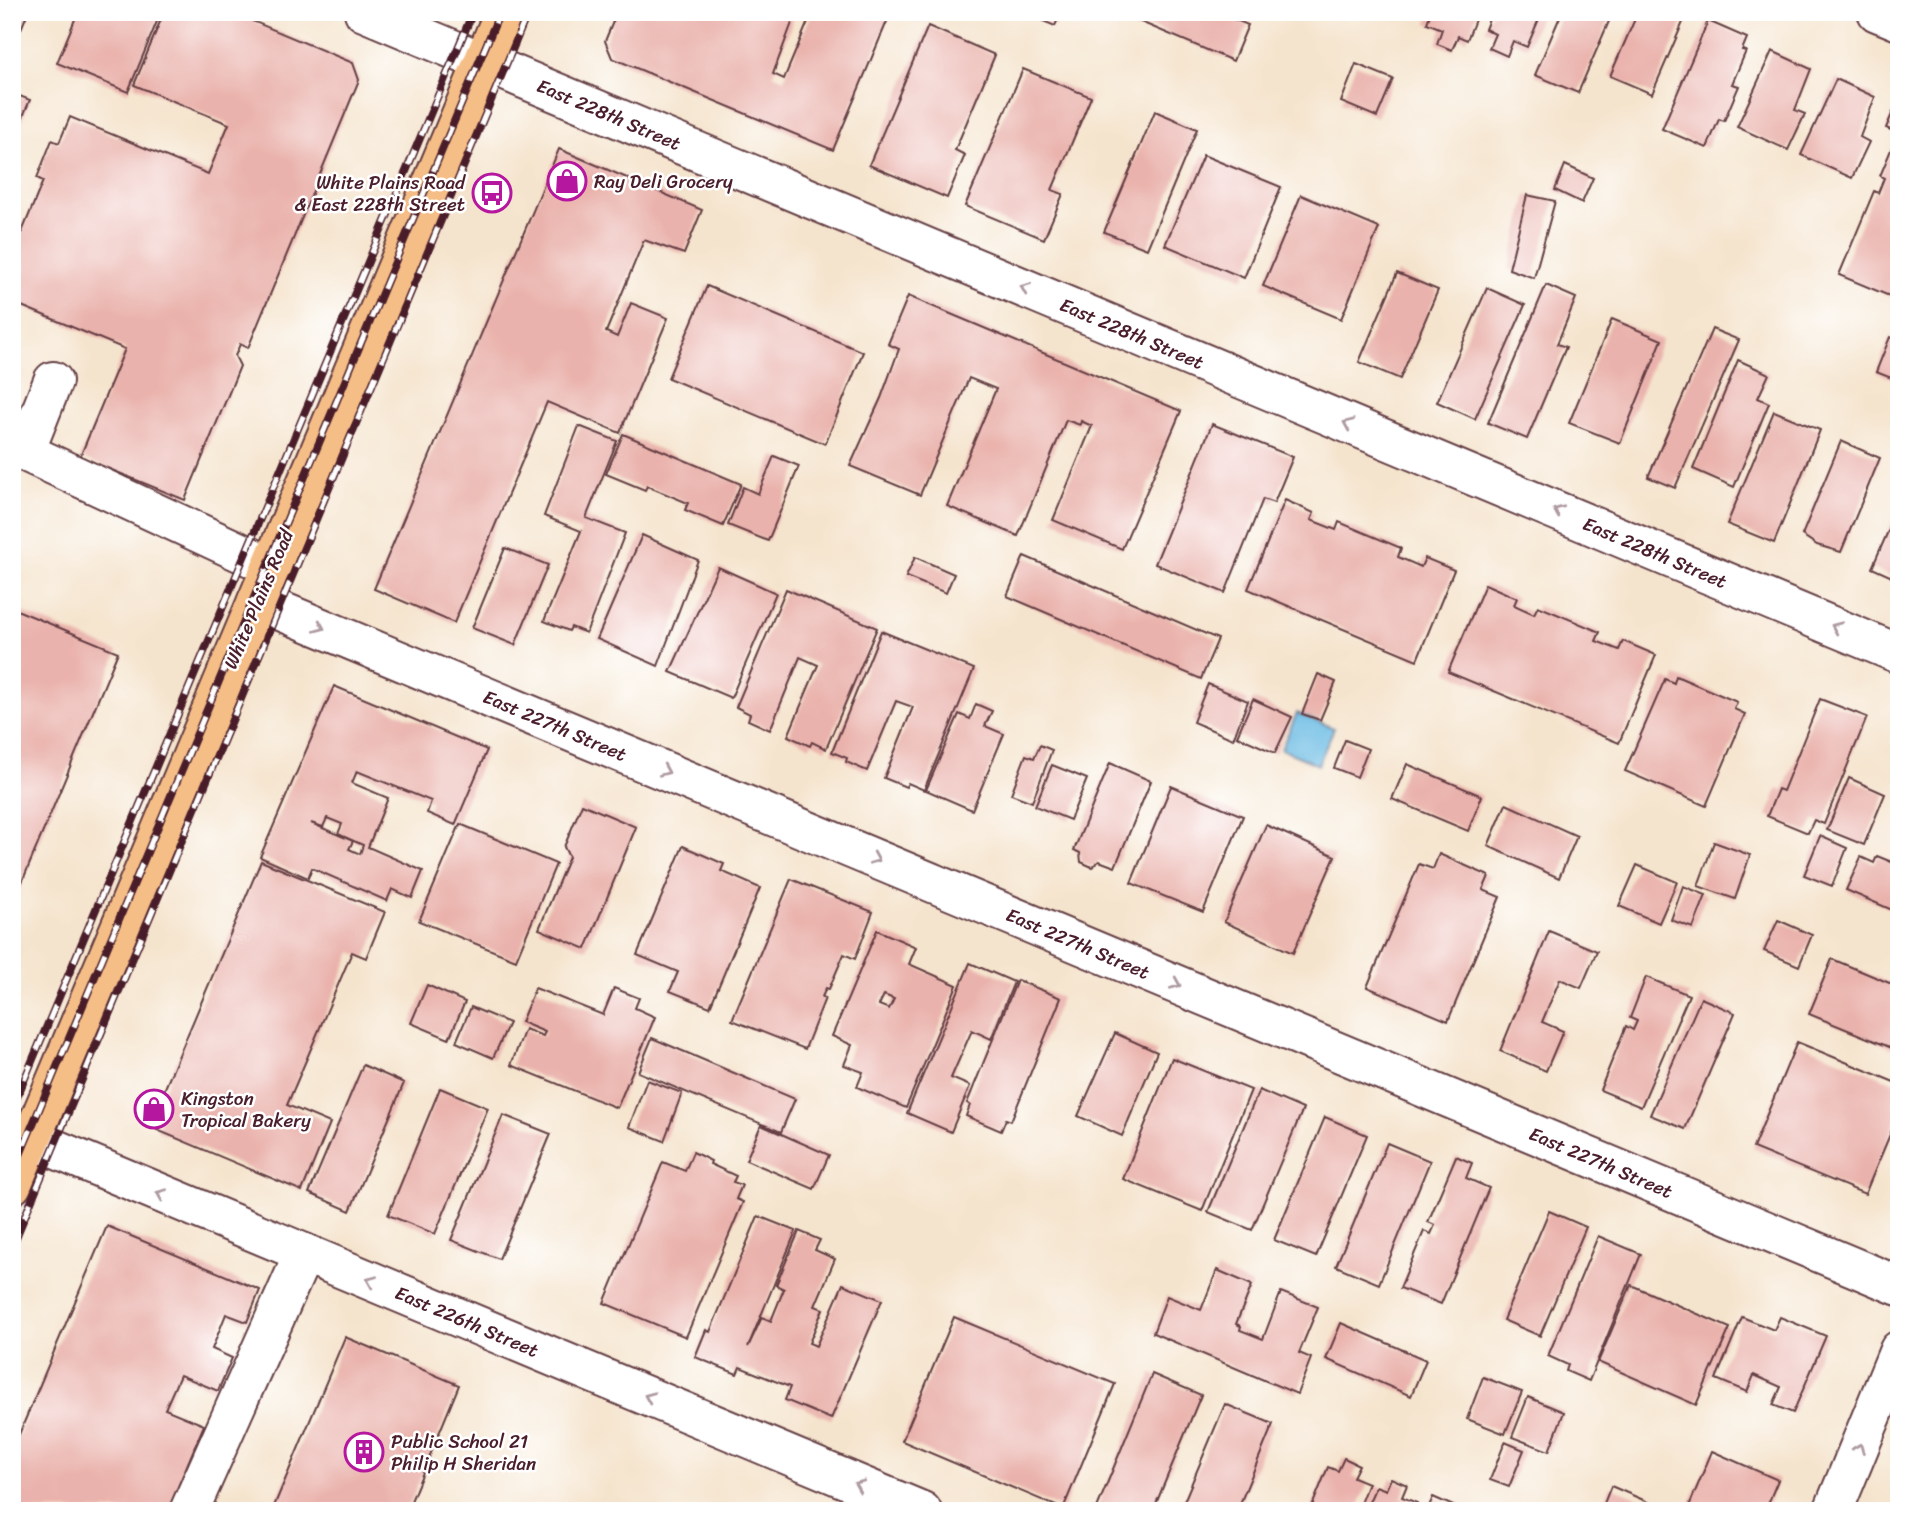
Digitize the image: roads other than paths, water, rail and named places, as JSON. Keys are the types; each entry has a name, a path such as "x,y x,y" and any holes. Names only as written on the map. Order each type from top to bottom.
{"main road":[{"name":"White Plains Road","path":"12,1185 22,1135 264,584 504,12"}],"street":[{"name":"East 228th Street","path":"365,12 1899,654"},
{"path":"1877,12 1899,21"},
{"name":"East 227th Street","path":"53,381 25,452 264,584 1899,1286"},
{"name":"East 226th Street","path":"22,1135 922,1511"},
{"path":"189,1511 304,1253"},
{"path":"1832,1511 1899,1350"}],"water":[{"path":"1297,713 1334,728 1318,765 1281,749"}],"railway":[{"path":"12,1109 473,12"},
{"path":"12,1174 500,12"},
{"path":"12,1247 528,12"}],"place":[{"name":"Ray Deli Grocery","path":"567,181"},
{"name":"White Plains Road & East 228th Street","path":"492,193"},
{"name":"Kingston Tropical Bakery","path":"154,1109"},
{"name":"Public School 21 Philip H Sheridan","path":"364,1452"}]}
